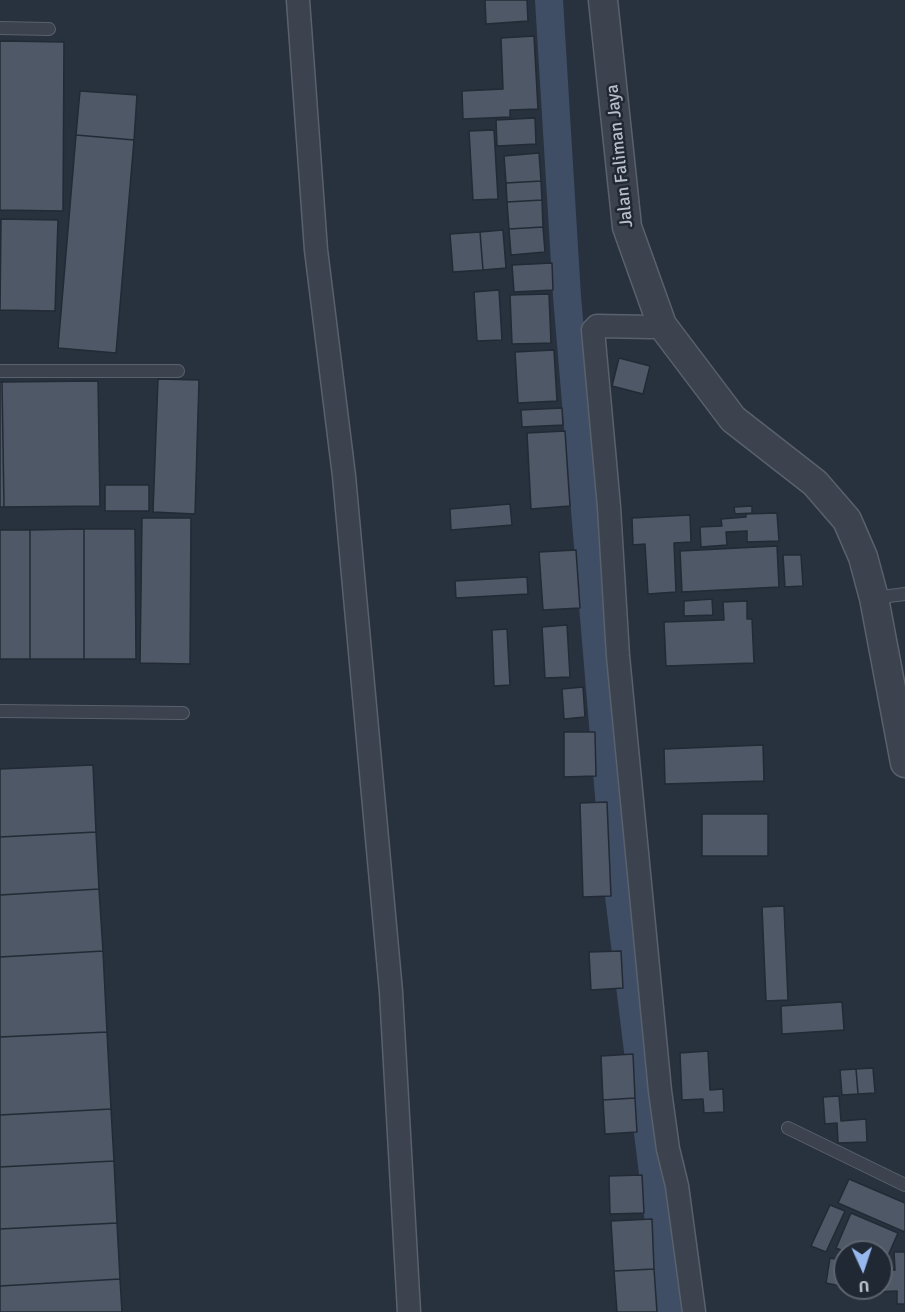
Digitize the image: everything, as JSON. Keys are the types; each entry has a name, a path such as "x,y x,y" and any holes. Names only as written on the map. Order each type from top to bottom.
{"street":[{"path":"298,0 316,250 344,476 391,992 409,1312"},
{"name":"Jalan Faliman Jaya","path":"603,0 627,227 661,329 733,419 815,483 847,520 882,597 905,763"},
{"path":"661,329 595,326 593,330 609,507 618,656 664,1118 668,1149 677,1186 694,1312"}],"lane":[{"path":"0,28 49,29"},
{"path":"0,371 178,371"},
{"path":"882,597 905,594"},
{"path":"0,711 183,713"},
{"path":"788,1128 905,1185"}],"building":[{"path":"485,0 527,0 528,21 486,24"},
{"path":"534,36 538,109 510,110 510,117 463,119 462,91 503,89 501,38"},
{"path":"0,41 64,42 63,211 0,210"},
{"path":"80,91 137,95 134,140 76,135"},
{"path":"535,118 536,144 497,146 496,120"},
{"path":"494,130 498,199 473,200 469,131"},
{"path":"76,135 134,140 116,353 58,348"},
{"path":"539,153 541,181 506,183 504,156"},
{"path":"541,181 542,200 507,202 506,183"},
{"path":"542,200 543,227 509,229 507,202"},
{"path":"1,219 58,220 55,311 0,310"},
{"path":"543,227 545,252 511,255 509,229"},
{"path":"503,230 506,268 483,270 480,232"},
{"path":"480,232 483,270 453,272 450,234"},
{"path":"552,263 553,290 514,292 512,265"},
{"path":"499,290 502,340 477,341 474,292"},
{"path":"549,294 551,343 512,344 510,295"},
{"path":"554,350 557,401 518,403 515,352"},
{"path":"619,358 650,366 643,394 612,386"},
{"path":"158,379 199,380 195,514 153,512"},
{"path":"98,381 100,506 4,507 2,382"},
{"path":"0,382 2,382 4,507 0,507"},
{"path":"562,408 563,425 522,427 521,410"},
{"path":"565,431 570,506 531,509 527,433"},
{"path":"105,485 149,485 149,511 105,511"},
{"path":"510,504 512,525 451,530 450,509"},
{"path":"752,506 752,513 735,514 734,507"},
{"path":"777,513 779,541 747,542 747,531 726,532 727,545 701,547 700,527 722,526 721,519 746,517 746,514"},
{"path":"690,515 691,542 674,543 676,592 648,594 645,544 633,545 632,518"},
{"path":"142,518 191,518 190,664 140,663"},
{"path":"84,529 84,659 30,659 30,530"},
{"path":"84,529 135,529 136,659 84,659"},
{"path":"0,530 30,530 30,659 0,659"},
{"path":"777,546 779,587 682,592 680,551"},
{"path":"576,550 580,608 543,610 539,552"},
{"path":"783,555 801,555 803,586 785,587"},
{"path":"527,577 528,594 456,598 455,581"},
{"path":"712,599 713,615 684,616 684,601"},
{"path":"747,601 747,619 752,619 754,663 666,666 664,622 724,620 723,602"},
{"path":"567,625 570,677 545,678 542,627"},
{"path":"507,629 510,685 494,686 492,630"},
{"path":"583,687 585,717 564,719 562,689"},
{"path":"564,732 595,732 596,776 564,777"},
{"path":"763,745 764,781 665,784 664,749"},
{"path":"93,765 96,832 0,837 0,769"},
{"path":"607,802 611,896 583,897 580,803"},
{"path":"702,814 768,814 768,856 702,856"},
{"path":"96,832 99,889 0,895 0,837"},
{"path":"99,889 103,951 0,957 0,895"},
{"path":"784,906 788,1000 766,1001 762,907"},
{"path":"103,951 107,1032 0,1037 0,957"},
{"path":"621,951 623,988 591,990 589,952"},
{"path":"842,1002 844,1030 782,1034 781,1006"},
{"path":"107,1032 111,1109 0,1115 0,1037"},
{"path":"708,1051 710,1090 723,1089 724,1112 704,1113 703,1099 682,1100 680,1053"},
{"path":"633,1054 635,1098 603,1100 601,1056"},
{"path":"873,1068 875,1093 858,1094 856,1069"},
{"path":"856,1069 858,1094 842,1095 840,1070"},
{"path":"839,1096 841,1121 866,1119 867,1142 838,1143 837,1123 825,1124 823,1097"},
{"path":"635,1098 637,1132 605,1134 603,1100"},
{"path":"111,1109 114,1161 0,1167 0,1115"},
{"path":"114,1161 117,1223 0,1229 0,1167"},
{"path":"642,1175 644,1213 610,1214 609,1176"},
{"path":"849,1179 905,1203 905,1232 838,1203"},
{"path":"830,1205 845,1211 826,1252 811,1246"},
{"path":"851,1213 898,1233 893,1244 893,1240 839,1240"},
{"path":"652,1219 654,1269 614,1271 611,1221"},
{"path":"117,1223 120,1279 0,1286 0,1229"},
{"path":"894,1252 905,1252 905,1304 897,1304 897,1291 893,1291 893,1270 895,1270"},
{"path":"830,1258 833,1259 833,1284 826,1283"},
{"path":"654,1269 657,1312 617,1312 614,1271"},
{"path":"120,1279 122,1312 0,1312 0,1286"}],"waterway":[{"path":"549,0 567,296 614,855 670,1312"}]}
